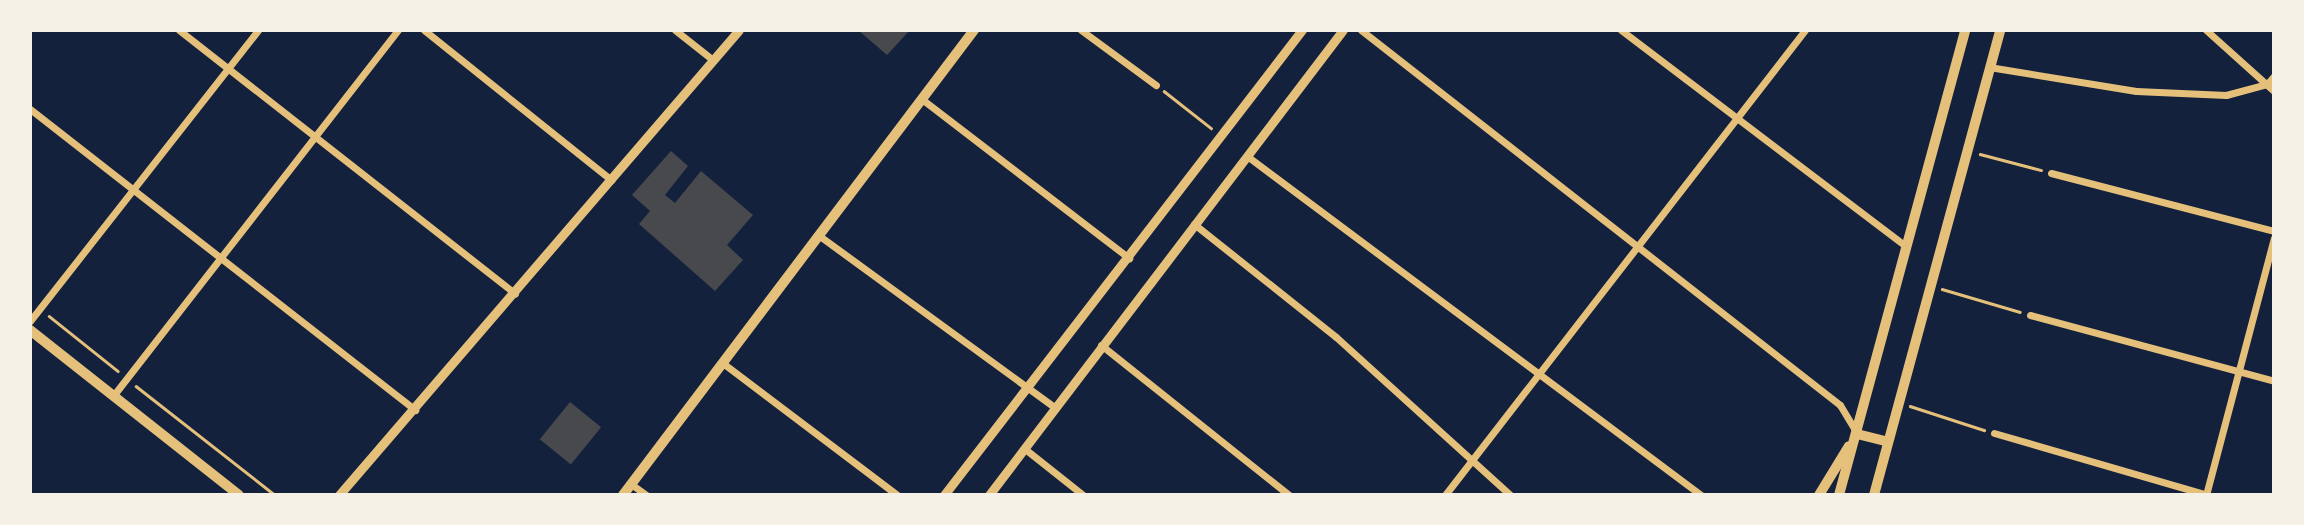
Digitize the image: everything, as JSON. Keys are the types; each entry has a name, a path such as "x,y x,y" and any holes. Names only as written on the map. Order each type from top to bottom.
{"main road":[{"path":"623,495 821,237 974,30"},
{"path":"1839,495 1857,434 1903,244 1965,30"},
{"path":"1874,495 2000,30"},
{"path":"30,330 239,495"},
{"path":"1857,434 1888,442"},
{"path":"1819,495 1857,434"}],"street":[{"path":"179,30 515,293"},
{"path":"30,321 258,30"},
{"path":"113,396 398,30"},
{"path":"424,30 611,180"},
{"path":"675,30 713,60"},
{"path":"340,495 739,30"},
{"path":"1081,30 1156,85"},
{"path":"943,495 1303,30"},
{"path":"989,495 1343,30"},
{"path":"1361,30 1642,244 1840,405 1857,434"},
{"path":"1621,30 1817,182 1903,244"},
{"path":"1445,495 1642,244 1805,30"},
{"path":"2206,30 2274,91"},
{"path":"1989,68 2136,91 2226,95 2267,84 2274,76"},
{"path":"923,100 1129,258"},
{"path":"30,109 415,410"},
{"path":"1247,156 1385,264 1541,371 1701,495"},
{"path":"2051,173 2274,231"},
{"path":"1194,224 1336,337 1510,495"},
{"path":"821,237 1054,407"},
{"path":"1994,433 2206,495 2274,238"},
{"path":"2030,315 2274,381"},
{"path":"1101,345 1289,495"},
{"path":"724,364 897,495"},
{"path":"1024,449 1083,495"},
{"path":"631,484 646,495"}],"path":[{"path":"1156,85 1220,135"},
{"path":"1967,150 2051,173"},
{"path":"1930,286 2030,315"},
{"path":"40,309 275,495"},
{"path":"1899,403 1994,433"}],"building":[{"path":"858,30 910,30 887,55"},
{"path":"671,151 688,166 665,195 675,203 701,171 753,215 727,245 743,260 715,291 639,224 650,211 632,195"},
{"path":"570,402 601,427 571,464 540,439"}]}
